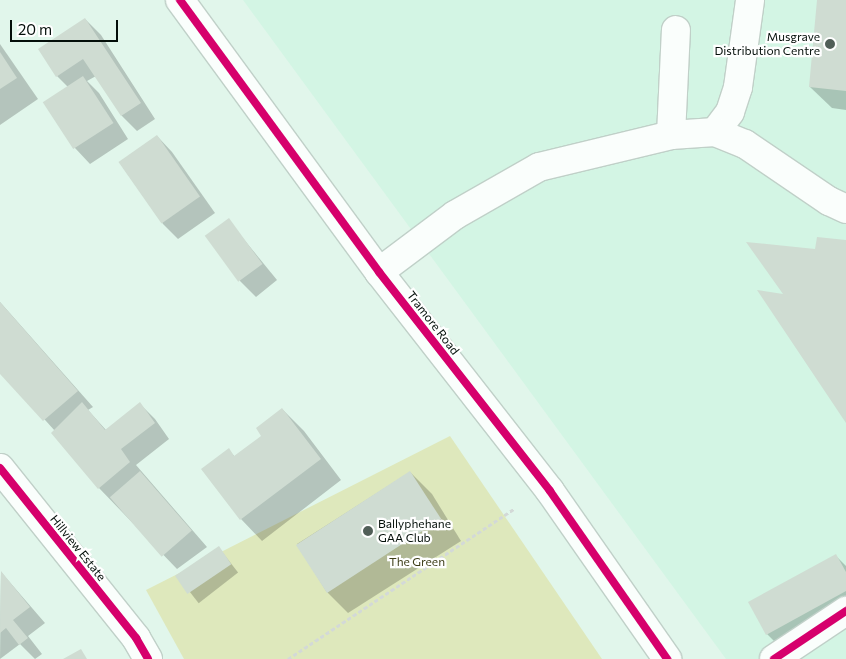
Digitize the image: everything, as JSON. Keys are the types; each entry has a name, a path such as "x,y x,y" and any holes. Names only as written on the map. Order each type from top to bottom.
{"street":[{"name":"Tramore Road","path":"180,0 379,272 550,491 667,659"},
{"path":"715,132 730,112 738,87 750,0"},
{"path":"671,135 676,30"},
{"path":"379,272 455,215 539,167 671,135 715,132 745,144 829,201 846,209"},
{"name":"Hillview Estate","path":"1,471 142,649"},
{"path":"774,659 846,611"}],"path":[{"path":"288,659 514,509"}],"shaded area":[{"path":"243,0 846,0 846,659 726,659"}],"green space":[{"name":"The Green","path":"450,436 602,659 184,659 146,590"}],"building":[{"name":"Musgrave Distribution Centre","path":"817,0 846,0 846,91 809,87"},
{"path":"85,18 141,103 121,116 83,59 56,77 38,49"},
{"path":"0,52 17,78 0,89"},
{"path":"83,76 113,123 73,149 43,102"},
{"path":"157,135 200,196 162,223 118,162"},
{"path":"229,218 263,264 238,282 205,236"},
{"path":"817,237 846,240 846,423 757,290 783,294 746,242 815,249"},
{"path":"0,302 78,391 43,421 0,374"},
{"path":"82,402 105,430 140,402 155,423 121,449 130,462 98,489 51,433"},
{"path":"282,408 321,459 240,520 201,469 229,448 234,456 261,436 256,428"},
{"path":"140,471 192,531 162,557 110,497"},
{"name":"Ballyphehane GAA Club","path":"410,471 441,519 327,593 296,545"},
{"path":"219,546 231,564 187,594 175,576"},
{"path":"836,554 846,572 846,591 766,635 748,602"},
{"path":"1,571 30,607 13,620 28,638 19,645 6,628 0,633"},
{"path":"81,649 87,659 63,659"}],"cycle path":[{"path":"180,0 379,272 550,491 667,659"},
{"path":"0,468 136,638 148,659"},
{"path":"774,659 846,611"}],"place":[{"name":"Musgrave Distribution Centre","path":"830,44"},
{"name":"Ballyphehane GAA Club","path":"368,531"}]}
